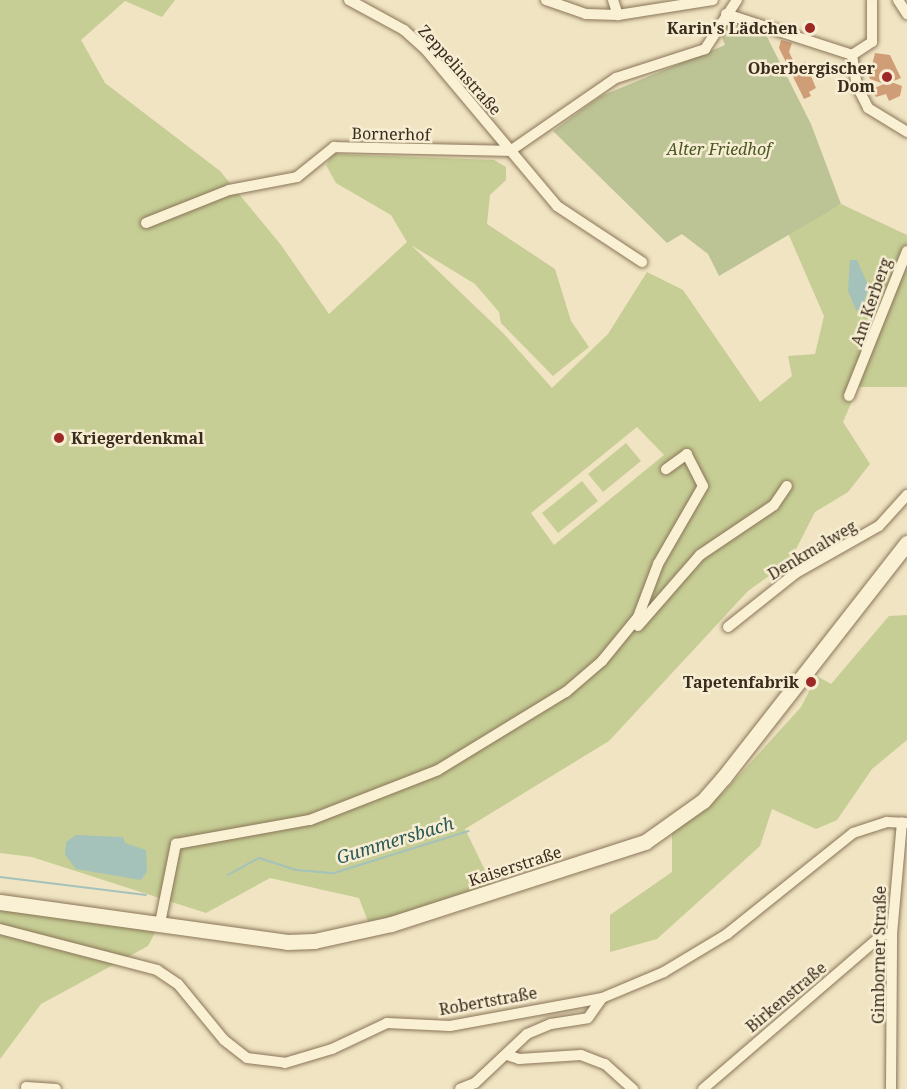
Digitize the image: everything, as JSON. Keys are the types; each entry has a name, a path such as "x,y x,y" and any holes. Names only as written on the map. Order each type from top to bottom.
{"street":[{"name":"Zeppelinstraße","path":"349,0 404,30 427,51 510,151"},
{"path":"546,0 586,14 618,15 713,0"},
{"path":"613,0 618,15"},
{"path":"642,262 557,206 510,151 616,78 705,50 737,0"},
{"path":"852,55 872,42 872,0"},
{"path":"898,0 907,14"},
{"path":"726,14 852,55"},
{"path":"852,55 857,86 868,108 907,132"},
{"name":"Bornerhof","path":"146,222 229,190 297,177 334,147 510,151"},
{"name":"Am Kerberg","path":"849,396 907,251"},
{"path":"626,637 658,564 703,486 687,454 666,469"},
{"path":"160,923 176,843 310,820 438,770 566,692 626,637 700,555 774,505 787,486"},
{"name":"Denkmalweg","path":"728,627 796,573 879,526 907,495"},
{"name":"Kaiserstraße","path":"0,902 287,942 345,937 645,842 703,801 907,543"},
{"name":"Gimborner Straße","path":"891,1089 892,934 905,823"},
{"name":"Robertstraße","path":"0,928 157,970 178,984 224,1040 248,1058 285,1063 332,1049 387,1023 450,1026 602,998 664,972 727,934 853,833 905,823"},
{"name":"Birkenstraße","path":"703,1089 883,934 892,934"},
{"path":"460,1089 540,1028 594,1014 602,998"},
{"path":"507,1055 519,1059 580,1055 605,1064 633,1089"},
{"path":"26,1087 56,1089"}],"green space":[{"path":"0,0 175,0 162,17 125,1 81,40 105,83 220,171 281,245 329,314 407,242 391,215 336,183 326,165 333,154 494,160 506,167 506,180 490,195 487,224 555,269 571,321 589,347 553,376 501,323 499,312 475,284 411,245 504,334 552,388 608,334 647,272 683,290 760,402 792,376 788,356 815,354 824,316 788,233 841,204 907,235 907,387 858,387 843,422 870,464 848,492 815,512 790,561 748,591 609,741 465,829 498,897 373,935 359,898 270,878 206,913 32,857 0,853","holes":["637,427 664,455 554,545 531,513"]},
{"name":"Alter Friedhof","path":"731,18 762,27 811,124 841,204 719,276 708,254 682,234 667,243 553,131 601,96 725,45 718,28"},
{"path":"626,443 641,461 603,492 588,474"},
{"path":"582,481 598,501 558,533 542,513"},
{"path":"907,615 907,740 872,769 837,820 816,829 772,809 760,846 657,939 610,952 610,915 672,872 672,831 723,793 801,707 817,676 831,684 889,616"},
{"path":"0,902 160,923 148,946 41,1004 0,1059"}],"water":[{"path":"850,260 857,260 869,287 861,310 856,310 848,291"},
{"path":"76,835 123,837 125,843 146,850 147,872 141,880 76,869 65,855 66,842"}],"building":[{"path":"781,40 792,43 789,52 796,66 805,62 816,88 809,92 811,96 804,99 779,48"},
{"name":"Oberbergischer Dom","path":"875,53 890,55 901,78 891,82 902,86 900,96 889,101 886,94 876,97 872,89 884,84 870,79 865,66 871,69"}],"waterway":[{"name":"Gummersbach","path":"228,875 259,858 296,870 334,873 469,831"},
{"name":"Gummersbach","path":"0,877 146,895"}],"place":[{"name":"Karin's Lädchen","path":"810,28"},
{"name":"Oberbergischer Dom","path":"887,77"},
{"name":"Kriegerdenkmal","path":"59,438"},
{"name":"Tapetenfabrik","path":"811,682"}]}
